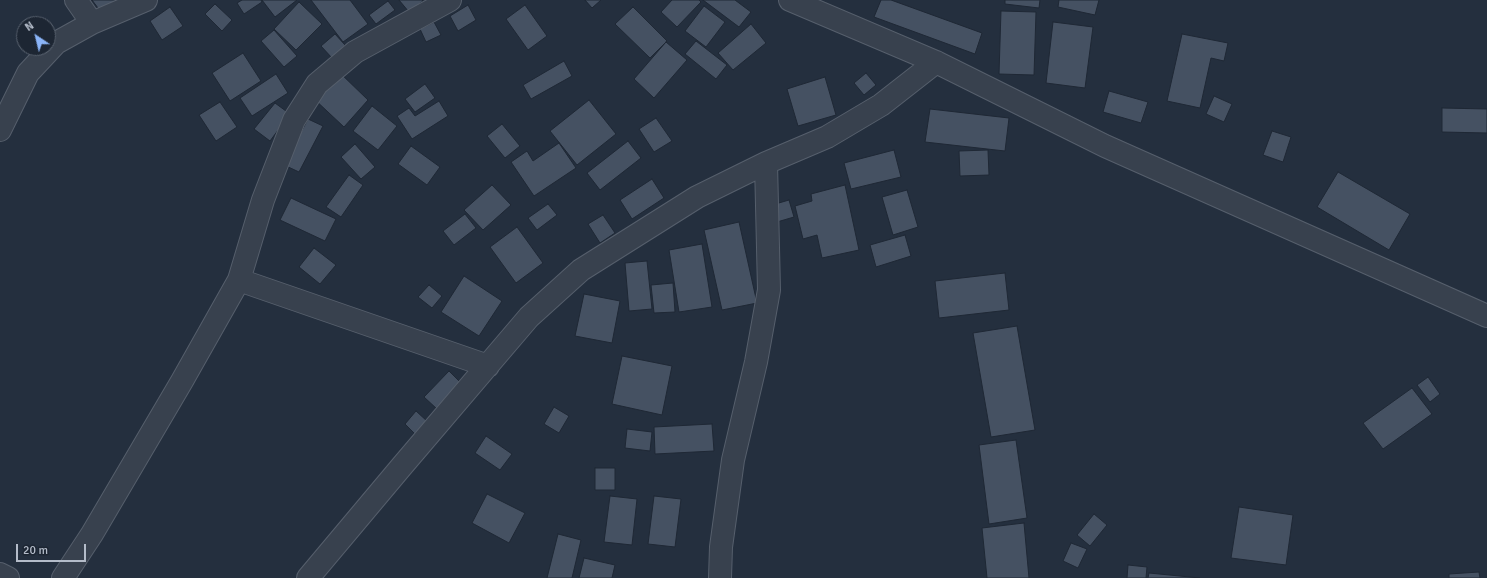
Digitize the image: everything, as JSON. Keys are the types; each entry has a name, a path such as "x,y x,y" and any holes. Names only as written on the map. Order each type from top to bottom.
{"street":[{"path":"76,0 92,23"},
{"path":"0,128 28,73 56,43 92,23 146,0"},
{"path":"63,578 92,534 239,280 263,200 294,120 317,84 355,52 450,0"},
{"path":"790,0 936,62 1105,146 1487,316"},
{"path":"308,578 530,317 581,270 697,197 766,163 827,137 881,105 936,62"},
{"path":"720,578 721,546 733,460 756,362 769,290 766,163"},
{"path":"239,280 488,366"},
{"path":"0,574 8,578"}],"building":[{"path":"92,0 126,0 104,16"},
{"path":"242,0 261,0 262,2 244,14 237,3"},
{"path":"262,0 297,0 275,17"},
{"path":"311,0 350,0 368,24 343,42"},
{"path":"399,0 422,0 423,1 409,12"},
{"path":"585,0 601,0 592,8"},
{"path":"672,0 699,0 701,2 677,27 661,12"},
{"path":"703,0 735,0 751,12 739,27"},
{"path":"881,0 891,0 982,33 975,54 874,17"},
{"path":"1005,0 1040,0 1039,8 1005,4"},
{"path":"1059,0 1099,0 1095,15 1058,7"},
{"path":"388,1 395,10 376,24 369,15"},
{"path":"299,2 322,24 296,50 274,29"},
{"path":"215,4 232,20 222,31 205,14"},
{"path":"468,5 476,20 458,31 450,16"},
{"path":"525,5 547,36 528,50 506,19"},
{"path":"704,6 725,22 706,47 685,31"},
{"path":"170,7 183,26 162,40 150,21"},
{"path":"633,7 667,41 650,58 615,24"},
{"path":"1001,11 1036,12 1034,75 999,74"},
{"path":"434,22 441,35 426,42 420,29"},
{"path":"1053,22 1093,27 1085,88 1046,83"},
{"path":"751,24 766,43 733,70 718,53"},
{"path":"274,30 297,56 284,67 261,41"},
{"path":"335,34 345,45 332,58 321,46"},
{"path":"1182,34 1228,43 1224,61 1211,58 1200,108 1167,101"},
{"path":"696,41 727,65 716,79 685,54"},
{"path":"666,42 687,60 654,98 634,79"},
{"path":"243,53 261,81 230,101 212,73"},
{"path":"564,61 572,76 531,99 523,85"},
{"path":"337,70 368,100 344,127 312,97"},
{"path":"866,73 876,85 864,95 854,83"},
{"path":"276,74 288,93 252,116 240,98"},
{"path":"825,77 836,115 798,126 787,89"},
{"path":"425,84 435,98 415,112 405,99"},
{"path":"1109,91 1148,102 1141,123 1103,112"},
{"path":"1214,96 1232,104 1224,122 1206,114"},
{"path":"589,100 616,134 577,165 550,131"},
{"path":"439,101 448,116 412,139 397,116 409,108 415,116"},
{"path":"220,102 237,127 216,141 199,115"},
{"path":"275,103 290,114 270,141 254,129"},
{"path":"372,106 397,126 378,150 353,131"},
{"path":"1442,108 1487,109 1487,133 1442,132"},
{"path":"930,109 1009,118 1005,151 925,142"},
{"path":"656,118 672,141 654,152 639,129"},
{"path":"308,119 323,126 299,172 284,165"},
{"path":"502,124 520,146 505,158 487,136"},
{"path":"1272,131 1291,137 1283,162 1263,155"},
{"path":"628,141 641,158 600,190 587,173"},
{"path":"559,143 576,168 534,196 511,162 527,151 533,161"},
{"path":"355,144 375,167 361,179 341,157"},
{"path":"411,146 440,167 427,185 398,164"},
{"path":"894,150 901,177 851,189 844,163"},
{"path":"988,150 989,175 960,176 959,151"},
{"path":"1338,172 1410,214 1389,250 1317,207"},
{"path":"349,175 363,185 341,217 326,207"},
{"path":"652,179 664,198 632,219 620,200"},
{"path":"492,185 511,205 483,230 464,210"},
{"path":"845,185 859,250 822,258 817,235 803,239 795,206 812,201 811,194"},
{"path":"907,190 918,227 893,235 882,197"},
{"path":"291,198 336,219 325,241 280,220"},
{"path":"789,200 794,217 777,222 772,205"},
{"path":"548,204 557,215 537,230 528,218"},
{"path":"465,214 476,228 454,245 443,231"},
{"path":"603,215 615,233 600,243 588,224"},
{"path":"739,222 757,303 722,310 704,230"},
{"path":"517,227 543,263 516,283 490,247"},
{"path":"905,235 911,256 876,267 870,245"},
{"path":"702,244 712,307 679,312 669,250"},
{"path":"314,248 336,265 320,284 299,267"},
{"path":"647,261 652,309 629,311 625,263"},
{"path":"1005,273 1009,310 939,318 935,281"},
{"path":"464,276 502,301 479,336 441,312"},
{"path":"673,283 675,312 654,313 651,285"},
{"path":"429,285 442,296 432,308 418,297"},
{"path":"584,294 620,301 612,343 575,336"},
{"path":"1017,326 1035,430 991,437 973,333"},
{"path":"622,356 672,366 662,415 612,404"},
{"path":"449,371 462,384 437,409 424,397"},
{"path":"1428,377 1440,394 1430,402 1417,385"},
{"path":"1412,388 1432,414 1383,449 1363,423"},
{"path":"554,407 569,416 559,433 544,424"},
{"path":"416,411 428,422 416,435 405,424"},
{"path":"712,424 714,451 655,454 654,427"},
{"path":"627,429 652,432 650,451 625,448"},
{"path":"486,436 512,454 500,470 475,453"},
{"path":"1016,440 1027,518 989,524 979,445"},
{"path":"595,468 615,468 615,490 595,490"},
{"path":"487,494 525,513 509,543 472,523"},
{"path":"610,496 637,499 632,545 604,542"},
{"path":"654,496 681,499 675,547 648,544"},
{"path":"1239,507 1293,515 1286,565 1231,558"},
{"path":"1094,514 1107,525 1090,546 1077,535"},
{"path":"1024,523 1029,578 987,578 982,528"},
{"path":"558,534 581,540 572,578 547,578"},
{"path":"1071,543 1087,549 1078,568 1063,561"},
{"path":"584,558 615,565 612,578 579,578"},
{"path":"1128,565 1147,567 1146,578 1127,578"},
{"path":"1479,572 1480,578 1449,578 1449,574"},
{"path":"1149,573 1200,578 1148,578"}]}
